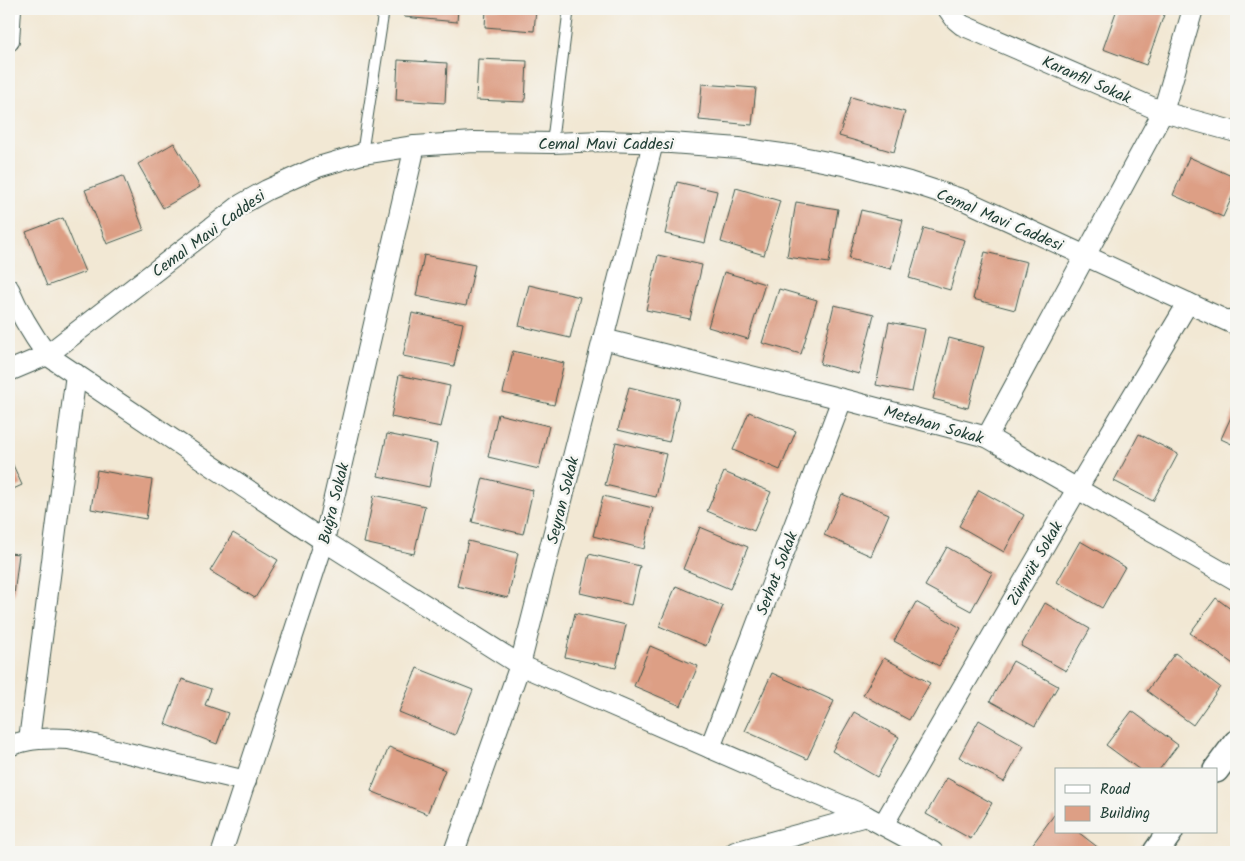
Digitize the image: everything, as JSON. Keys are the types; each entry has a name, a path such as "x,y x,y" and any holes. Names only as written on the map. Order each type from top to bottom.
{"street":[{"path":"9,42 11,9"},
{"name":"Karanfil Sokak","path":"948,9 962,25 1163,112 1236,132"},
{"path":"987,437 1163,112 1193,9"},
{"name":"Cemal Mavi Caddesi","path":"9,371 47,355 242,204 292,177 362,154 415,146 474,142 552,143 602,141 705,145 787,155 853,167 964,200 1236,325"},
{"name":"Seyran Sokak","path":"454,852 520,665 653,143"},
{"name":"Buğra Sokak","path":"222,852 324,541 415,146"},
{"path":"9,289 31,333 47,355 324,541 520,665 875,820 933,852"},
{"name":"Zümrüt Sokak","path":"875,820 1188,303"},
{"name":"Metehan Sokak","path":"603,339 987,437 1236,580"},
{"path":"28,740 76,374"},
{"name":"Serhat Sokak","path":"710,748 842,399"},
{"path":"9,746 28,740 69,739 246,781"},
{"path":"1217,768 1236,743"},
{"path":"735,852 875,820"},
{"path":"1156,852 1169,834"}],"lane":[{"path":"362,154 384,9"},
{"path":"552,143 568,9"}],"building":[{"path":"404,9 458,9 457,22 404,17"},
{"path":"486,9 536,9 534,31 485,27"},
{"path":"1117,9 1156,9 1165,12 1146,65 1103,49"},
{"path":"478,59 527,61 525,102 476,100"},
{"path":"398,60 447,63 445,103 396,100"},
{"path":"702,84 756,88 752,125 699,120"},
{"path":"851,97 905,112 894,152 839,136"},
{"path":"174,143 200,187 163,208 138,164"},
{"path":"1189,157 1236,178 1236,188 1223,217 1173,195"},
{"path":"123,176 144,230 107,244 85,190"},
{"path":"677,182 717,191 705,243 665,234"},
{"path":"736,188 780,201 764,255 721,242"},
{"path":"796,202 838,209 829,263 787,257"},
{"path":"861,210 903,220 891,269 849,259"},
{"path":"63,218 85,272 47,286 26,232"},
{"path":"924,228 965,240 950,290 909,278"},
{"path":"985,252 1027,262 1015,310 973,299"},
{"path":"424,255 475,265 466,306 416,296"},
{"path":"658,255 702,265 690,319 646,310"},
{"path":"724,272 765,284 748,339 708,327"},
{"path":"529,285 580,297 570,338 519,326"},
{"path":"779,289 817,300 801,354 762,343"},
{"path":"834,305 874,314 859,374 820,364"},
{"path":"412,313 463,323 454,366 403,356"},
{"path":"889,322 925,329 912,392 876,385"},
{"path":"949,338 984,347 968,408 933,399"},
{"path":"513,351 564,363 554,405 503,393"},
{"path":"399,375 450,386 441,427 391,417"},
{"path":"629,387 679,399 669,442 618,430"},
{"path":"1236,406 1236,446 1221,439"},
{"path":"749,412 796,431 780,470 733,450"},
{"path":"498,414 549,426 539,469 488,457"},
{"path":"387,434 437,444 429,487 378,476"},
{"path":"1139,434 1178,454 1153,501 1114,481"},
{"path":"616,442 666,454 656,497 605,485"},
{"path":"9,456 22,485 9,491"},
{"path":"97,470 152,480 146,519 91,509"},
{"path":"724,472 771,492 754,531 707,511"},
{"path":"483,478 533,490 523,534 472,522"},
{"path":"979,490 1024,515 1004,552 959,526"},
{"path":"842,494 889,514 871,556 824,535"},
{"path":"374,495 425,506 414,554 364,543"},
{"path":"603,496 653,508 644,549 593,536"},
{"path":"700,527 748,547 730,589 683,569"},
{"path":"233,533 278,560 255,598 210,571"},
{"path":"468,541 518,553 508,598 457,586"},
{"path":"1080,541 1125,567 1102,608 1057,582"},
{"path":"947,547 992,573 971,611 925,586"},
{"path":"9,553 19,554 14,595 9,594"},
{"path":"589,554 640,566 631,605 580,593"},
{"path":"676,586 723,606 706,646 659,626"},
{"path":"1216,598 1236,613 1236,666 1190,633"},
{"path":"916,602 961,628 939,666 894,641"},
{"path":"1045,603 1090,629 1066,671 1021,646"},
{"path":"575,613 626,625 616,668 565,657"},
{"path":"650,646 698,666 681,706 634,686"},
{"path":"1175,653 1220,687 1193,725 1147,691"},
{"path":"884,658 930,683 909,720 863,695"},
{"path":"1013,661 1058,686 1035,726 990,701"},
{"path":"417,668 473,690 455,735 399,712"},
{"path":"772,673 834,701 807,759 745,731"},
{"path":"182,679 211,689 205,705 228,713 217,744 165,724"},
{"path":"1132,711 1178,745 1161,768 1137,768 1106,745"},
{"path":"854,712 899,737 877,777 832,751"},
{"path":"979,720 1024,746 1004,782 959,757"},
{"path":"389,747 445,770 427,814 371,791"},
{"path":"947,778 992,803 971,839 926,814"},
{"path":"1054,815 1055,834 1081,834 1100,849 1098,852 1032,852 1029,849"}]}
